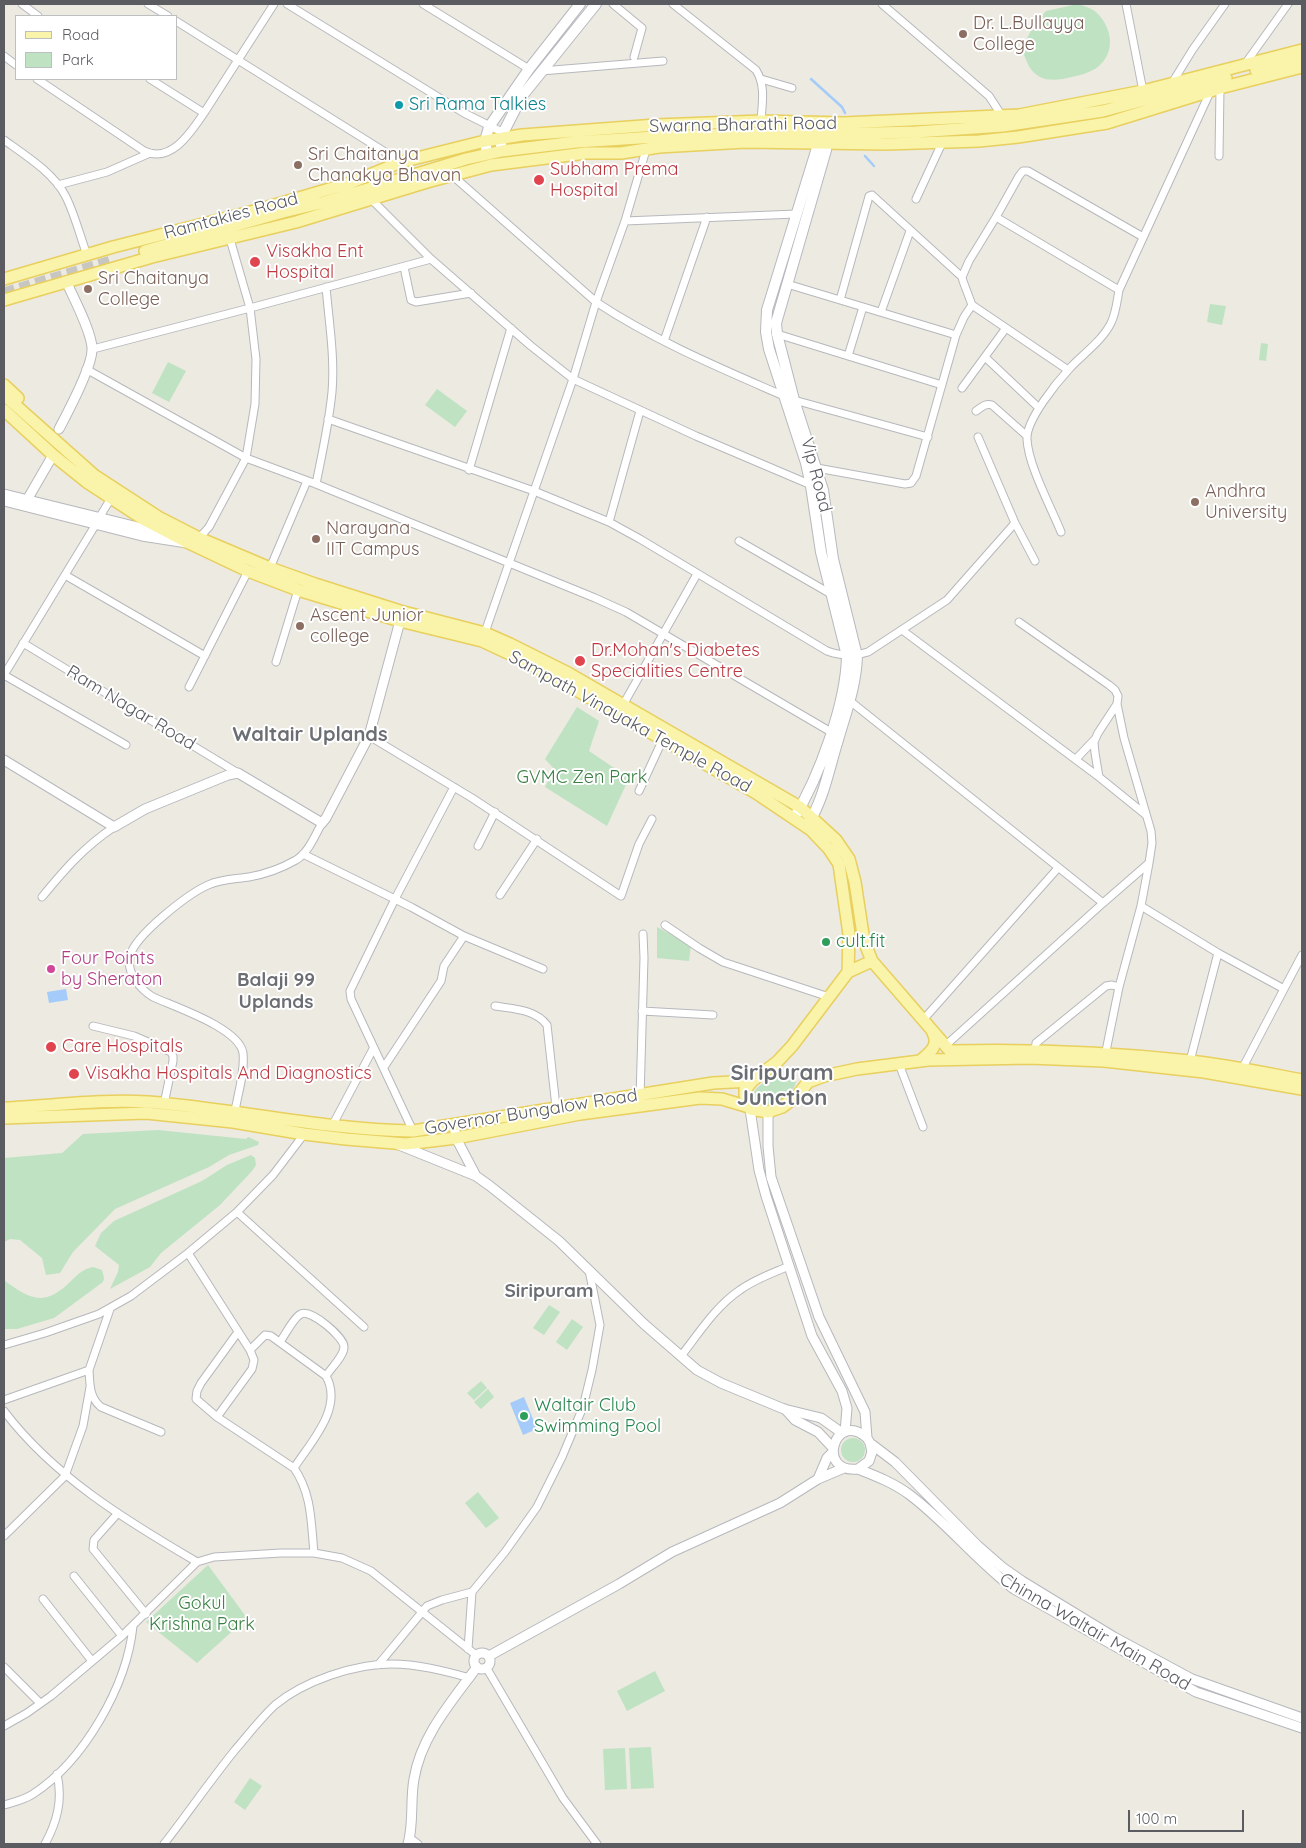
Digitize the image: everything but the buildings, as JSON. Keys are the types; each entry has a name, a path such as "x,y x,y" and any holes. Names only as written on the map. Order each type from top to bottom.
{"main road":[{"path":"502,151 501,136 522,96 596,4"},
{"path":"487,153 485,141 489,127 577,5"},
{"path":"1002,121 1142,91 1302,50"},
{"path":"1002,121 1103,111 1302,58"},
{"path":"4,300 283,212 325,202 487,153 576,142 790,132 942,143 1003,139 1106,123 1216,89 1302,67"},
{"name":"Swarna Bharathi Road","path":"485,141 501,136 761,121 823,134 1002,121"},
{"path":"1002,121 1003,139"},
{"path":"123,245 109,259 125,261 230,239 296,222 491,165 545,157 646,150 659,147 745,142 784,142 823,134"},
{"name":"Vip Road","path":"810,822 818,806 850,701 856,672 833,559 823,490 817,468 770,349 765,321 766,310 782,255 823,134"},
{"name":"Vip Road","path":"794,818 813,783 831,732 852,656 821,552 811,486 789,398 776,334 776,322 823,134"},
{"name":"Ramtakies Road","path":"4,279 123,245 254,212 350,183 401,162 485,141"},
{"path":"4,385 57,433 65,450"},
{"path":"4,395 45,439 53,455"},
{"path":"4,410 45,439 65,450 143,519 167,532 194,541"},
{"path":"4,420 38,449 53,455 88,483 160,518 194,541"},
{"name":"Sampath Vinayaka Temple Road","path":"194,541 315,584 534,655 800,807 838,864 849,934 848,972"},
{"name":"Sampath Vinayaka Temple Road","path":"194,541 248,571 298,590 400,621 483,637 756,793 794,818 810,822 836,840 849,859 855,882 864,941 872,961"},
{"path":"750,1108 745,1095 752,1081 777,1062 792,1046 848,972 872,961 950,1051 1035,1050 1204,1072 1302,1089"},
{"path":"920,1061 935,1047 936,1039 931,1030"},
{"path":"4,1118 146,1113 232,1122 304,1134 394,1144 417,1144 580,1114 640,1100 711,1097 768,1112 789,1102 808,1082 824,1076 857,1069 920,1061 1104,1058 1190,1061 1302,1080"},
{"name":"Governor Bungalow Road","path":"4,1108 112,1102 164,1104 332,1126 413,1131 556,1107 640,1100 713,1083 752,1081"}],"street":[{"path":"22,4 37,15"},
{"path":"148,4 166,15"},
{"path":"39,80 150,153 161,154 176,146 190,132 274,4"},
{"path":"287,4 501,136"},
{"path":"422,4 529,70"},
{"path":"613,4 642,28 634,57"},
{"path":"673,4 756,70 763,87 761,121"},
{"path":"883,4 989,96 1002,121"},
{"path":"1126,4 1142,91"},
{"path":"1172,83 1193,49 1225,4"},
{"path":"1245,64 1288,4"},
{"path":"178,22 401,162"},
{"path":"4,56 15,63"},
{"path":"541,71 663,61"},
{"path":"761,79 792,88"},
{"path":"152,80 204,113"},
{"path":"1216,89 1219,156"},
{"path":"1061,532 1028,449 1027,436 1032,419 1068,370 1111,324 1119,290 1216,89"},
{"path":"4,140 58,185 70,206 87,255"},
{"path":"916,199 942,143"},
{"path":"483,637 573,379 596,302 625,221 646,150"},
{"path":"58,185 107,172 150,153"},
{"path":"962,276 1023,171 1028,171 1143,237"},
{"path":"453,176 596,302 664,342 789,398 928,437"},
{"path":"840,300 869,196 872,195 962,276 972,305 1068,370"},
{"path":"371,199 431,259 550,362 573,379 640,412 823,490"},
{"path":"625,221 796,214"},
{"path":"664,342 707,217"},
{"path":"996,218 1119,290"},
{"path":"881,312 910,231"},
{"path":"4,494 160,540 194,541 209,527 246,458 251,432 256,378 255,341 250,308 230,239"},
{"path":"93,349 431,259"},
{"path":"404,267 409,295 411,300 416,302 471,293"},
{"path":"59,429 93,349 83,320 66,282"},
{"path":"787,284 956,335"},
{"path":"316,484 332,390 326,287"},
{"path":"817,468 905,484 912,483 928,437 956,335 972,305"},
{"path":"848,356 863,307"},
{"path":"469,470 511,328"},
{"path":"962,388 1006,328"},
{"path":"776,334 942,385"},
{"path":"984,357 1039,408"},
{"path":"86,369 246,458 316,484 626,612 831,732"},
{"path":"976,411 984,405 992,405 1027,436"},
{"path":"609,522 640,412"},
{"path":"328,419 534,492 609,522 827,651 836,654 852,656 868,652 952,596 1015,523"},
{"path":"978,437 1015,523 1035,561"},
{"path":"27,500 53,455"},
{"path":"270,568 307,481"},
{"name":"Ram Nagar Road","path":"113,494 4,674 126,745"},
{"path":"4,500 97,521 167,532"},
{"path":"739,541 832,594"},
{"path":"188,687 206,656 248,571"},
{"path":"623,705 697,574"},
{"path":"65,576 206,656"},
{"path":"276,662 298,590"},
{"path":"235,1112 242,1070 243,1054 240,1044 216,1025 143,991 137,984 130,968 129,958 133,949 144,935 187,896 210,884 269,872 283,867 304,854 369,736 400,621"},
{"path":"1019,622 1110,684 1118,696 1116,704 1096,739 1076,759"},
{"path":"902,630 1076,759 1146,816"},
{"name":"Ram Nagar Road","path":"23,643 322,823"},
{"path":"850,701 1103,903"},
{"path":"1104,1058 1119,987 1141,906 1152,843 1151,830 1116,704"},
{"path":"369,736 495,812 621,896 639,844 652,819"},
{"path":"639,791 663,739"},
{"path":"1096,739 1095,753 1099,777"},
{"path":"4,760 114,827"},
{"path":"42,896 71,862 92,842 114,827 145,809 228,775 238,773"},
{"path":"413,1131 384,1067 373,1049 351,999 350,991 395,899 454,787"},
{"path":"478,846 495,812"},
{"path":"500,895 537,839"},
{"path":"304,854 464,936 543,968"},
{"path":"946,1046 1149,863"},
{"path":"922,1020 1058,868"},
{"path":"1141,906 1218,953 1284,989"},
{"path":"665,925 723,962 829,997"},
{"path":"640,1100 643,934"},
{"path":"384,1067 441,981 444,966 464,936"},
{"path":"1190,1061 1218,953"},
{"path":"1242,1069 1302,955"},
{"path":"1035,1050 1036,1043 1106,986 1119,987"},
{"path":"495,1006 526,1011 543,1018 548,1024 556,1107"},
{"path":"642,1011 713,1015"},
{"path":"93,1026 134,1036 171,1052 173,1061 164,1104"},
{"path":"332,1126 373,1049"},
{"path":"899,1064 923,1127"},
{"path":"750,1108 759,1170 789,1266 812,1336 842,1391 847,1408 844,1433 834,1443 833,1450 827,1458 818,1479"},
{"path":"768,1112 768,1146 771,1176 819,1317 865,1412 872,1452 869,1461 858,1470 838,1465 833,1450 818,1432 795,1420 784,1409"},
{"path":"4,1345 45,1333 110,1308 131,1296 188,1253 237,1212 273,1175 304,1134 309,1122"},
{"path":"454,1124 456,1138 476,1176"},
{"path":"394,1144 476,1176 553,1236 644,1324 697,1370 721,1383 784,1409 821,1418 844,1433 857,1432 869,1440"},
{"path":"237,1212 364,1327"},
{"path":"188,1253 250,1350 254,1360 252,1369 217,1417"},
{"path":"681,1356 732,1296 756,1280 789,1266"},
{"path":"468,1649 472,1592 505,1552 537,1507 562,1457 582,1407 592,1370 600,1325 588,1270"},
{"path":"110,1308 89,1370 91,1395 95,1402 101,1406 161,1432"},
{"path":"280,1342 302,1313 308,1312 315,1316 343,1341 344,1348 342,1354 326,1376"},
{"path":"238,1332 201,1383 196,1399 217,1417 294,1468 302,1480 307,1495 314,1553"},
{"path":"250,1350 265,1335 271,1336 326,1376 331,1387 329,1411 294,1468"},
{"path":"4,1400 89,1370"},
{"path":"4,1536 65,1476 83,1426 90,1387"},
{"path":"4,1411 65,1476 118,1513 197,1562"},
{"name":"Chinna Waltair Main Road","path":"869,1440 895,1462 978,1546 1022,1581 1114,1637 1192,1679 1302,1718"},
{"path":"489,1656 610,1589 672,1552 780,1503 818,1479 844,1468"},
{"name":"Chinna Waltair Main Road","path":"858,1470 878,1477 909,1494 996,1575 1014,1589 1196,1692 1302,1728"},
{"path":"118,1513 94,1540 92,1549 146,1614"},
{"path":"4,1726 40,1703 122,1636 197,1562 214,1557 314,1553 342,1558 363,1567 476,1655"},
{"path":"74,1576 122,1636"},
{"path":"378,1665 427,1606 472,1592"},
{"path":"43,1599 92,1661"},
{"path":"4,1805 27,1797 57,1774 83,1744 110,1702 128,1656 133,1626"},
{"path":"476,1655 484,1653 489,1656"},
{"path":"476,1655 474,1660 482,1667 563,1798 597,1844"},
{"path":"418,1844 409,1841 414,1779 421,1753 429,1736 470,1678 490,1662 489,1656"},
{"path":"164,1844 253,1728 277,1704 292,1694 332,1676 358,1668 378,1665 414,1666 470,1678"},
{"path":"4,1666 40,1703"},
{"path":"44,1844 55,1824 60,1800 60,1786 57,1774"}],"green space":[{"path":"1078,4 1096,12 1106,25 1110,46 1104,60 1092,71 1064,79 1046,79 1036,75 1022,49 1032,28 1046,11"},
{"path":"1210,304 1226,306 1222,325 1207,322"},
{"path":"1261,343 1268,344 1266,361 1259,360"},
{"path":"168,362 186,371 169,402 152,393"},
{"path":"437,389 467,411 455,427 425,405"},
{"name":"GVMC Zen Park","path":"577,707 599,721 589,751 629,778 607,826 545,787 554,769 545,759"},
{"path":"657,927 691,945 689,961 657,958"},
{"path":"787,1075 796,1079 795,1085 792,1091 783,1099 759,1106 751,1101 756,1090 764,1082"},
{"path":"158,1130 246,1139 248,1137 259,1142 258,1145 229,1155 209,1167 115,1209 73,1252 60,1273 46,1275 42,1258 20,1240 10,1239 4,1242 4,1158 62,1153 83,1134"},
{"path":"251,1155 255,1158 256,1165 220,1205 161,1253 150,1267 110,1289 118,1272 119,1265 95,1246 101,1233 114,1221 202,1181 227,1165"},
{"path":"93,1267 102,1270 103,1282 54,1318 17,1329 4,1329 4,1280 30,1296 45,1297 53,1295 81,1272"},
{"path":"549,1305 560,1312 544,1335 533,1328"},
{"path":"572,1319 583,1327 567,1350 556,1342"},
{"path":"481,1381 487,1388 474,1400 467,1393"},
{"path":"488,1389 494,1397 481,1409 474,1402"},
{"path":"853,1438 862,1441 865,1450 862,1459 853,1462 844,1459 841,1450 844,1441"},
{"path":"478,1492 499,1518 486,1528 465,1503"},
{"name":"Gokul Krishna Park","path":"208,1565 247,1618 197,1663 146,1622"},
{"path":"655,1671 665,1691 627,1711 617,1691"},
{"path":"651,1747 654,1788 631,1789 629,1748"},
{"path":"625,1748 627,1789 605,1790 603,1749"},
{"path":"250,1778 262,1786 245,1810 234,1802"}],"water":[{"path":"66,989 68,1000 49,1003 47,992"},
{"name":"Waltair Club Swimming Pool","path":"524,1397 537,1429 523,1435 510,1403"}],"waterway":[{"path":"811,79 842,107 845,113"},
{"path":"865,156 874,166"}],"tunnel":[{"path":"4,293 111,261"}],"place":[{"name":"Dr. L.Bullayya College","path":"963,34"},
{"name":"Sri Rama Talkies","path":"399,105"},
{"name":"Sri Chaitanya Chanakya Bhavan","path":"298,165"},
{"name":"Subham Prema Hospital","path":"539,180"},
{"name":"Visakha Ent Hospital","path":"255,262"},
{"name":"Sri Chaitanya College","path":"88,289"},
{"name":"Andhra University","path":"1195,502"},
{"name":"Narayana IIT Campus","path":"316,539"},
{"name":"Ascent Junior college","path":"300,626"},
{"name":"Dr.Mohan's Diabetes Specialities Centre","path":"580,661"},
{"name":"cult.fit","path":"826,942"},
{"name":"Four Points by Sheraton","path":"51,969"},
{"name":"Care Hospitals","path":"51,1047"},
{"name":"Visakha Hospitals And Diagnostics","path":"74,1074"},
{"name":"Waltair Club Swimming Pool","path":"524,1416"}],"district":[{"name":"Waltair Uplands","path":"310,735"},
{"name":"Balaji 99 Uplands","path":"276,991"},
{"name":"Siripuram Junction","path":"782,1086"},
{"name":"Siripuram","path":"549,1291"}]}
